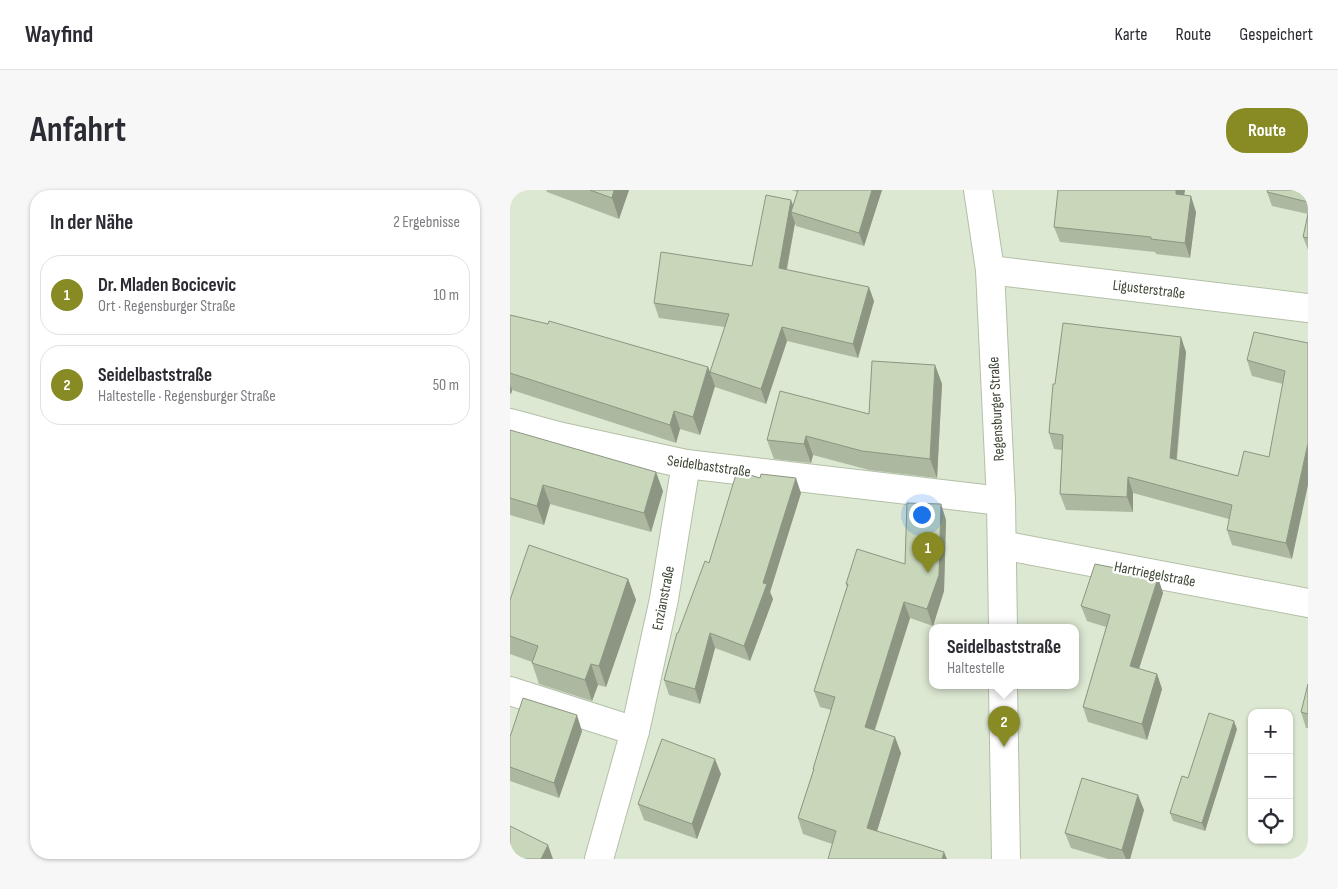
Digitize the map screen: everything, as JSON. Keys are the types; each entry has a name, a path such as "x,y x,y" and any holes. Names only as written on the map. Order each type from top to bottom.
{"street":[{"name":"Regensburger Straße","path":"978,190 990,270 1001,501 1003,624"},
{"name":"Ligusterstraße","path":"990,270 1308,308"},
{"name":"Seidelbaststraße","path":"510,424 686,464 1001,501"},
{"name":"Enzianstraße","path":"599,859 636,731 664,599 686,464"},
{"name":"Hartriegelstraße","path":"1002,545 1308,603"},
{"path":"1003,689 1006,859"},
{"path":"510,691 636,731"}],"shaded area":[{"path":"510,190 1308,190 1308,859 510,859"}],"building":[{"path":"590,190 614,190 612,198"},
{"path":"798,190 872,190 859,233 791,212"},
{"path":"1058,190 1176,190 1176,194 1191,196 1185,243 1151,239 1151,237 1054,227"},
{"path":"1268,190 1308,190 1308,202 1267,192"},
{"path":"766,195 791,200 779,268 869,287 853,344 782,327 761,389 710,372 729,314 654,303 661,252 752,266"},
{"path":"1308,214 1308,238 1303,237"},
{"path":"510,315 548,324 549,321 708,367 693,417 674,411 670,425 510,373"},
{"path":"1063,323 1181,337 1170,458 1238,476 1244,451 1269,457 1285,371 1247,360 1254,332 1308,343 1308,443 1286,543 1227,530 1232,505 1128,477 1127,497 1060,494 1063,435 1049,433 1053,384 1055,384"},
{"path":"872,361 935,365 930,459 862,451 806,436 804,444 767,440 780,391 869,414"},
{"path":"510,430 656,472 644,513 543,485 537,506 510,498"},
{"path":"737,471 760,478 761,474 796,478 763,583 767,584 744,646 710,633 695,689 664,680 677,633 705,561 709,563"},
{"path":"907,503 941,504 939,575 927,609 904,602 865,727 895,737 867,828 944,852 942,859 828,859 836,831 798,818 835,697 814,691 848,584 846,584 857,549 905,564"},
{"path":"529,545 628,579 599,666 591,664 585,680 532,663 538,646 510,636 510,600"},
{"path":"1095,564 1158,578 1130,666 1157,674 1142,724 1083,707 1110,615 1081,606"},
{"path":"1308,684 1308,714 1301,712"},
{"path":"523,698 577,715 554,783 510,767 510,737"},
{"path":"1209,713 1234,721 1202,823 1170,813 1182,776 1188,778"},
{"path":"662,739 715,759 692,824 638,804"},
{"path":"1082,778 1138,795 1122,850 1065,833"},
{"path":"510,826 548,845 541,859 510,859"}],"place":[{"name":"Dr. Mladen Bocicevic","path":"928,573"},
{"name":"Seidelbaststraße","path":"1004,747"}]}
